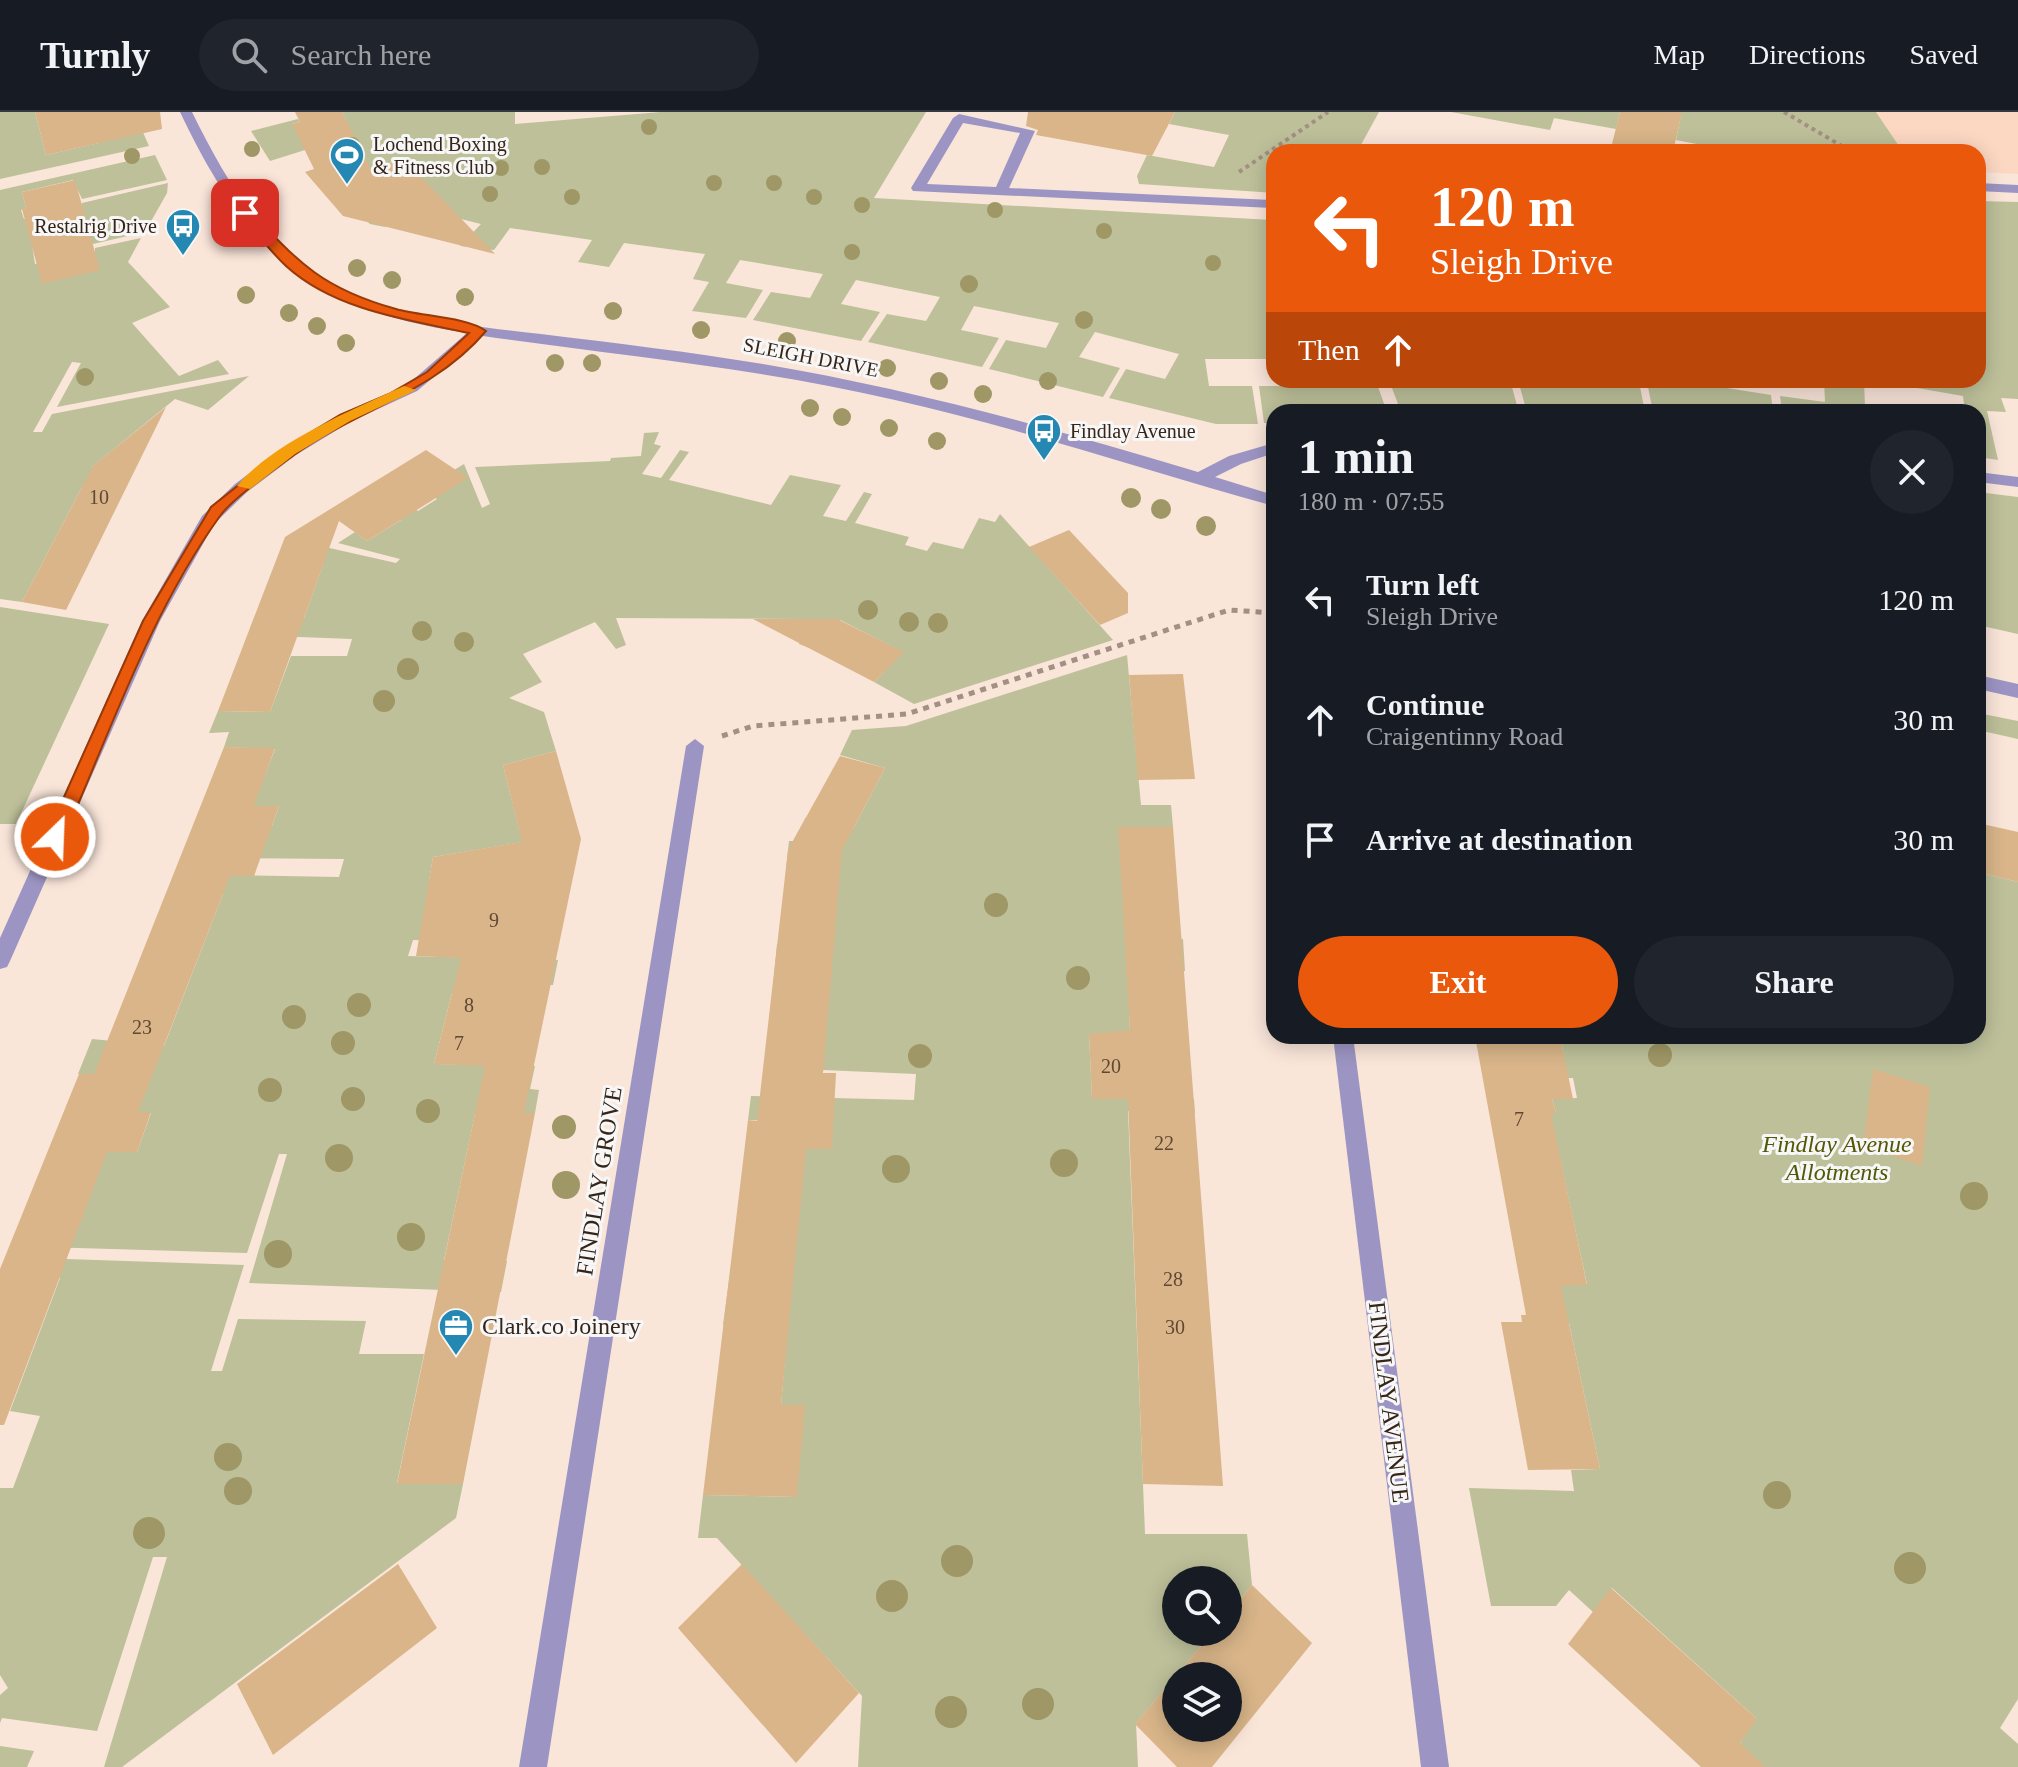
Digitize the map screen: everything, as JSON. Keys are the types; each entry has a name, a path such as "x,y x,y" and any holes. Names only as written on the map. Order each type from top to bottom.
{"street":[{"name":"SLEIGH DRIVE","path":"186,112 209,162 245,213 292,264 332,291 392,312 479,331 693,358 846,385 1073,440 1266,499"},
{"path":"1001,191 1028,131 959,118 918,188 1266,204"},
{"path":"1986,187 2018,189"},
{"path":"0,961 151,621 208,520 241,488 290,451 345,418 412,388 479,331"},
{"path":"1200,478 1235,460 1266,450"},
{"path":"1986,478 2018,482"},
{"path":"1986,684 2018,691"},
{"name":"FINDLAY GROVE","path":"533,1767 695,746"},
{"name":"FINDLAY AVENUE","path":"1344,1044 1435,1767"}],"path":[{"path":"1281,144 1328,112"},
{"path":"1784,112 1838,144"},
{"path":"1198,200 1266,154"},
{"path":"695,746 753,726 907,714 1229,610 1266,612"}],"shaded area":[{"path":"1876,112 2018,112 2018,174 1986,172 1986,144 1898,144"}],"green space":[{"path":"0,112 35,112 46,155 99,143 134,112 149,146 0,179"},
{"path":"342,112 515,112 515,124 661,112 926,112 874,198 1266,220 1266,359 1205,359 1209,386 1252,386 1258,424 1216,424 1109,398 1126,369 1165,379 1179,354 1095,332 1079,357 1120,368 1103,397 989,369 1006,340 1046,348 1059,323 974,306 961,330 999,338 982,367 868,342 887,314 926,321 940,297 856,280 841,304 880,312 861,341 753,320 771,292 810,298 823,274 740,260 726,283 763,290 746,318 692,311 709,282 693,279 705,254 624,243 609,267 578,262 592,240 510,228 494,250 460,246 481,224 409,206 385,227 370,224 357,212 419,175 403,158 369,170 305,150 270,161 251,131 298,119 300,122 292,124 350,129"},
{"path":"1175,112 1379,112 1361,144 1266,144 1266,192 1139,184 1137,176 1147,155 1214,167 1229,135 1169,124"},
{"path":"1451,112 1620,112 1616,129 1554,118 1550,130"},
{"path":"1665,112 1876,112 1898,144 1697,144 1676,140 1681,115"},
{"path":"155,155 167,180 82,199 73,180 22,192 26,208 21,210 24,219 28,219 35,264 95,252 95,248 141,238 128,262 170,307 132,323 179,376 218,360 229,374 57,407 81,363 72,362 33,432 42,432 52,414 249,376 208,410 175,399 92,467 125,480 113,490 82,487 22,602 0,599 0,190"},
{"path":"168,183 167,193 145,232 93,244 89,240 80,207 82,203"},
{"path":"1986,201 2018,202 2018,399 2001,398 2006,412 1987,411 1998,460 1986,458 1986,404 1964,404 1963,396 1917,388 1986,388"},
{"path":"1259,386 1378,388 1384,404 1266,404 1264,423"},
{"path":"1392,388 1512,388 1517,404 1398,404"},
{"path":"1520,388 1640,388 1643,404 1525,404"},
{"path":"1648,388 1727,388 1771,395 1772,404 1651,404"},
{"path":"1824,388 1864,388 1865,404 1781,404 1780,396 1825,402"},
{"path":"659,432 654,444 661,446 642,474 661,478 680,450 689,452 669,480 771,505 790,475 841,485 823,516 846,521 864,492 872,494 855,523 909,537 905,545 927,551 933,542 963,549 979,518 995,522 1000,514 1113,640 914,704 874,682 903,652 840,620 810,648 799,644 806,619 616,618 626,645 616,649 595,622 523,654 542,682 509,698 544,712 556,751 503,765 519,829 578,833 433,857 429,881 462,941 413,940 408,956 558,960 553,985 494,984 452,993 434,1064 535,1066 530,1089 539,1090 535,1113 475,1114 444,1260 507,1261 501,1292 249,1283 287,1154 279,1154 247,1253 10,1246 106,1152 137,1152 151,1113 121,1112 135,1075 78,1074 92,1039 164,1046 223,894 175,874 339,877 344,859 234,858 272,826 279,806 253,806 275,749 224,747 229,732 209,733 218,711 270,712 291,656 347,656 352,639 248,635 254,618 304,618 323,565 285,538 396,563 400,559 338,543 355,532 367,541 401,520 403,502 418,511 437,499 423,489 464,464 482,508 490,504 475,467 610,461 611,458 641,456 644,433"},
{"path":"1986,493 2018,497 2018,634 1986,627"},
{"path":"0,607 109,624 16,824 0,824"},
{"path":"1127,655 1141,805 1171,805 1173,827 1119,828 1126,939 1183,939 1185,971 1128,970 1130,1033 1089,1034 1092,1098 1194,1099 1195,1114 1128,1111 1145,1534 1247,1534 1252,1585 1242,1597 1242,1566 1162,1566 1162,1646 1201,1646 1188,1662 1162,1662 1162,1692 1136,1723 1138,1767 858,1767 862,1696 717,1538 698,1538 703,1495 796,1497 781,1405 788,1326 723,1325 731,1266 806,1149 833,1122 748,1120 751,1096 914,1100 916,1074 823,1070 773,987 777,944 833,944 786,870 789,841 793,841 806,817 853,829 885,768 840,755 852,730 906,726"},
{"path":"1986,715 2018,721 2018,739 1986,732"},
{"name":"Findlay Avenue Allotments","path":"1986,874 2018,882 2018,1699 2000,1728 2018,1744 2018,1767 1761,1767 1740,1743 1756,1718 1612,1588 1593,1612 1569,1590 1556,1606 1491,1606 1469,1488 1574,1491 1571,1470 1600,1469 1569,1323 1540,1322 1532,1286 1587,1284 1553,1126 1530,1114 1556,1113 1552,1099 1577,1098 1573,1078 1545,1078 1563,1050 1562,1044 1986,1044"},
{"path":"7,1257 244,1265 211,1371 222,1371 238,1319 366,1321 359,1354 424,1354 397,1483 463,1484 456,1518 122,1767 104,1767 167,1557 153,1557 97,1731 2,1718 0,1723 0,1695 8,1688 0,1675 0,1488 13,1488 40,1416 10,1411 60,1278"},
{"path":"0,1746 34,1751 27,1767 0,1767"}],"building":[{"path":"35,112 160,112 162,129 46,155"},
{"path":"295,112 342,112 371,169 403,158 495,254 343,216 305,172 314,169 292,124 300,122"},
{"path":"1028,112 1175,112 1152,156 1036,135 1038,130 1026,126"},
{"path":"1620,112 1682,112 1675,144 1612,144"},
{"path":"75,180 100,270 42,284 22,209 26,208 22,192"},
{"path":"166,407 66,610 22,602 93,466"},
{"path":"426,450 468,478 367,541 339,521 270,712 218,711 285,537"},
{"path":"1069,530 1128,593 1128,613 1100,625 1029,547"},
{"path":"753,619 837,619 904,652 874,682"},
{"path":"1183,674 1195,779 1138,780 1129,675"},
{"path":"224,747 275,748 254,806 279,806 254,876 230,876 138,1112 151,1112 137,1152 107,1152 4,1425 0,1425 0,1269 79,1074 94,1074"},
{"path":"556,751 581,839 524,1113 535,1113 463,1484 397,1484 485,1066 434,1064 461,958 416,956 433,857 522,842 503,765"},
{"path":"840,756 885,768 842,850 823,1073 836,1073 832,1149 806,1149 781,1405 805,1405 797,1497 703,1495 748,1120 757,1121 788,850"},
{"path":"1986,825 2018,832 2018,882 1986,874"},
{"path":"1118,827 1173,827 1223,1486 1143,1484 1128,1099 1092,1099 1089,1034 1130,1030"},
{"path":"1476,1044 1562,1044 1573,1099 1552,1099 1556,1113 1551,1114 1587,1285 1561,1286 1600,1469 1528,1470 1501,1322 1522,1322 1521,1315 1526,1315"},
{"path":"1873,1069 1930,1087 1922,1166 1863,1146"},
{"path":"398,1564 437,1628 273,1755 237,1684"},
{"path":"742,1564 859,1693 796,1763 678,1628"},
{"path":"1252,1585 1312,1643 1242,1730 1242,1662 1188,1662 1201,1646 1242,1646 1242,1597"},
{"path":"1611,1588 1757,1719 1740,1743 1765,1767 1701,1767 1568,1644"},
{"path":"1162,1692 1162,1742 1232,1742 1212,1767 1177,1767 1135,1724"}],"slow traffic":[{"path":"245,486 290,451 345,418 409,390"}],"place":[{"name":"Lochend Boxing & Fitness Club","path":"347,186"},
{"name":"Restalrig Drive","path":"183,257"},
{"name":"Findlay Avenue","path":"1044,462"},
{"name":"Clark.co Joinery","path":"456,1357"}],"route":[{"path":"55,837 151,621 208,520 290,451 345,418 412,388 431,375 479,331 392,312 332,291 292,264 245,213"}]}
